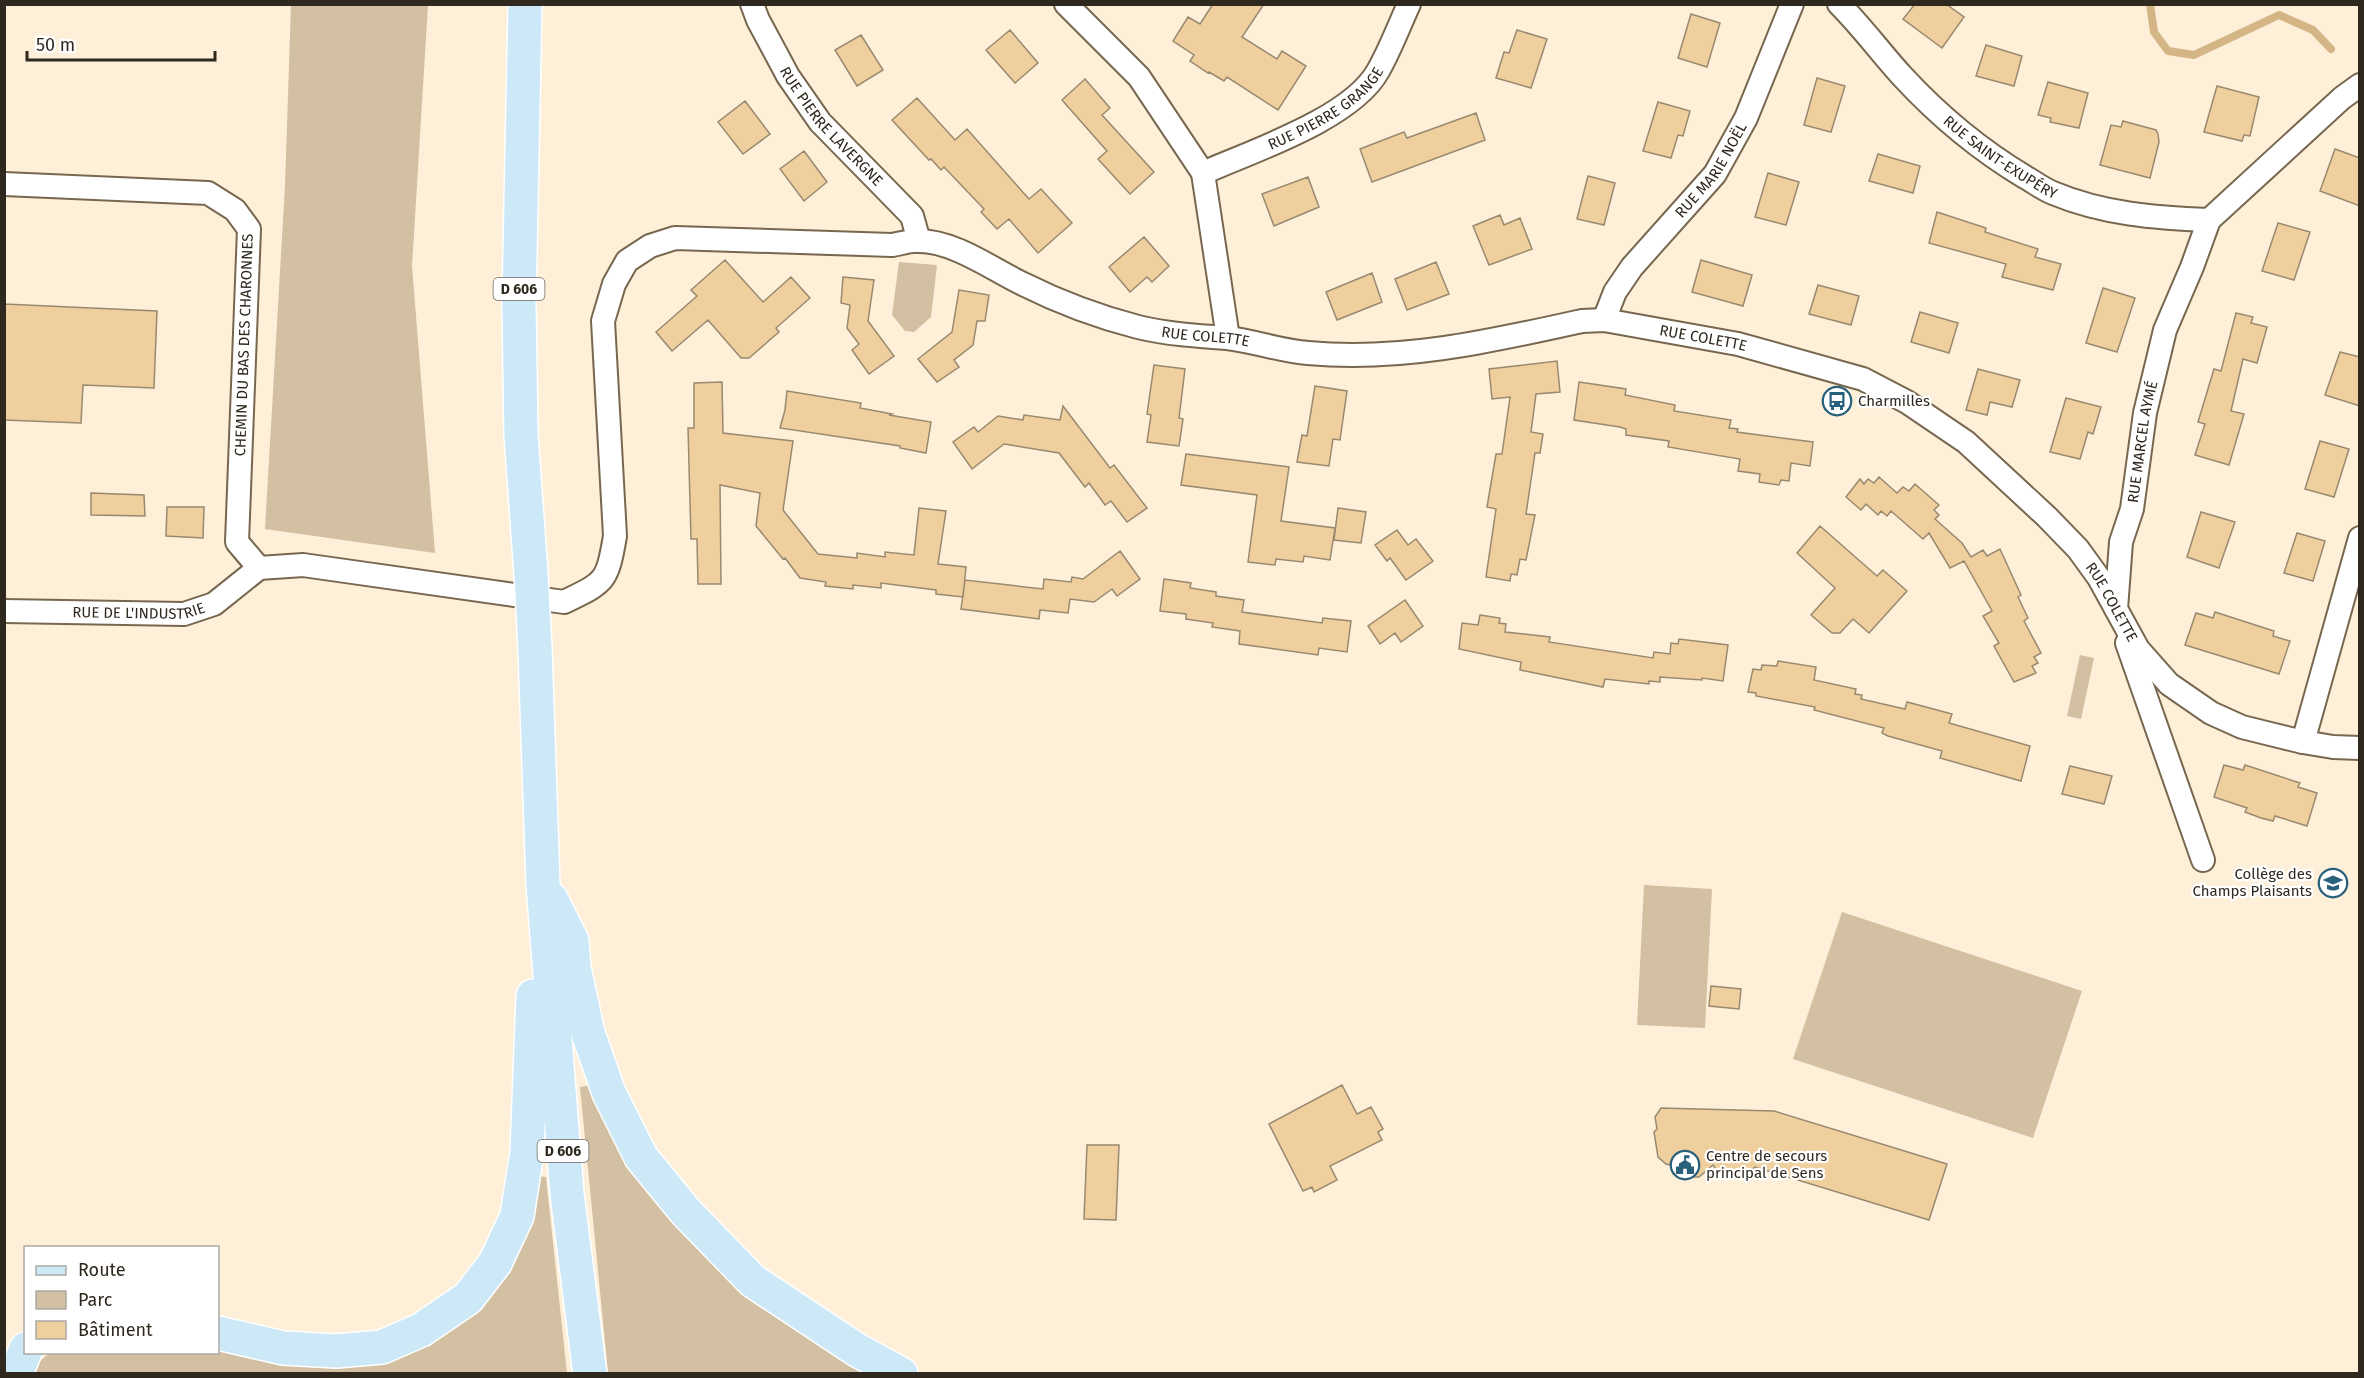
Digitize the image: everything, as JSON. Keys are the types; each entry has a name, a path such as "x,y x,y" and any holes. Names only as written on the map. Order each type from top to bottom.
{"main road":[{"name":"D 606","path":"525,4 519,303 521,435 535,648 546,927 567,1194 590,1374"},
{"path":"543,884 572,941 574,968 588,1033 606,1083 641,1158 686,1212 753,1281 857,1350 901,1374"},
{"path":"219,1333 283,1348 336,1351 382,1347 421,1330 468,1298 495,1263 517,1216 527,1152 533,966 546,927"},
{"path":"4,1354 24,1345"},
{"path":"15,1374 24,1354"}],"street":[{"name":"RUE PIERRE LAVERGNE","path":"752,4 788,76 814,113 912,216 919,241"},
{"path":"1066,4 1139,77 1203,172 1228,338"},
{"name":"RUE PIERRE GRANGE","path":"1203,172 1322,121 1354,99 1378,73 1409,4"},
{"name":"RUE MARIE NOËL","path":"1604,320 1615,292 1632,267 1715,174 1746,118 1792,4"},
{"name":"RUE SAINT-EXUPÉRY","path":"1839,4 1903,77 1975,144 2052,193 2098,207 2145,217 2209,220"},
{"name":"RUE MARCEL AYMÉ","path":"2203,860 2116,609 2121,542 2132,509 2145,413 2165,330 2209,220 2351,92"},
{"name":"CHEMIN DU BAS DES CHARONNES","path":"4,184 208,194 235,210 249,229 237,542 259,568"},
{"path":"259,568 303,565 564,602 597,586 610,569 615,536 603,321 614,284 627,261 650,246 675,238 892,245 919,241"},
{"name":"RUE COLETTE","path":"919,241 947,247 984,262 1022,284 1109,318 1204,338 1228,338 1307,353 1366,355 1435,351 1581,321 1604,320 1738,344 1863,379 1907,402 1966,442 2047,517 2078,549 2099,578 2138,649 2169,684 2211,713 2242,727 2303,742 2333,747 2360,748"},
{"path":"2303,742 2360,538"},
{"name":"RUE DE L'INDUSTRIE","path":"4,611 184,614 214,604 259,568"}],"green space":[{"path":"291,5 428,5 412,266 435,553 265,529 285,186"},
{"path":"899,262 937,265 931,317 914,332 905,331 892,315"},
{"path":"2080,655 2094,658 2081,719 2067,716"},
{"path":"1644,885 1712,889 1705,1028 1637,1025"},
{"path":"1842,912 2082,991 2033,1138 1793,1059"},
{"path":"592,1085 635,1175 710,1262 748,1294 884,1373 608,1373 580,1087"},
{"path":"538,1176 546,1177 567,1373 34,1374 41,1360 49,1354 219,1354 219,1344 425,1342"}],"building":[{"path":"1213,4 1264,4 1242,37 1277,59 1282,51 1306,66 1278,110 1227,77 1224,81 1208,73 1190,61 1194,55 1173,41 1188,17 1200,24"},
{"path":"1915,4 1946,4 1964,17 1942,48 1903,19"},
{"path":"1691,14 1720,23 1707,67 1678,58"},
{"path":"1010,30 1038,63 1015,83 986,50"},
{"path":"1517,30 1547,39 1531,88 1496,78 1504,52 1509,53"},
{"path":"861,35 883,70 857,86 835,50"},
{"path":"1986,45 2022,56 2014,86 1976,76"},
{"path":"1817,78 1845,86 1831,132 1804,125"},
{"path":"1085,79 1110,108 1102,115 1154,172 1130,194 1098,159 1107,151 1062,100"},
{"path":"2048,82 2088,93 2079,128 2050,122 2051,118 2038,115"},
{"path":"2217,86 2259,97 2250,136 2244,135 2242,141 2204,132"},
{"path":"917,98 955,140 967,129 1029,199 1041,189 1072,223 1038,253 1009,219 997,229 981,212 984,209 944,167 941,170 931,159 929,160 892,120"},
{"path":"745,101 770,134 743,154 718,122"},
{"path":"1658,102 1690,111 1683,136 1678,135 1671,158 1643,151"},
{"path":"1476,113 1485,140 1372,182 1360,149 1404,132 1407,138"},
{"path":"2123,121 2156,130 2158,134 2159,142 2150,178 2100,165 2111,125 2121,127"},
{"path":"2335,149 2360,158 2360,206 2320,191"},
{"path":"804,151 827,182 804,201 780,169"},
{"path":"1878,154 1920,166 1913,193 1869,181"},
{"path":"1768,173 1799,182 1786,225 1755,217"},
{"path":"1588,176 1615,183 1604,225 1577,219"},
{"path":"1308,177 1319,207 1274,226 1262,194"},
{"path":"1937,212 1986,228 1985,232 2038,249 2035,257 2061,264 2053,290 2002,277 2006,264 1929,243"},
{"path":"1500,215 1504,225 1520,218 1532,249 1489,265 1473,226"},
{"path":"2278,223 2310,232 2294,280 2262,271"},
{"path":"1144,237 1169,266 1152,282 1147,277 1130,292 1109,267"},
{"path":"725,260 763,302 791,277 810,298 776,328 779,332 749,358 741,358 708,320 672,351 656,332 697,296 691,290"},
{"path":"1701,260 1752,275 1743,306 1692,292"},
{"path":"1436,262 1449,294 1407,310 1395,279"},
{"path":"1372,273 1382,302 1337,320 1326,292"},
{"path":"843,277 874,280 868,321 894,356 869,374 852,350 859,344 847,328 850,305 841,303"},
{"path":"1818,285 1859,296 1851,325 1809,314"},
{"path":"2103,288 2135,298 2117,352 2086,343"},
{"path":"959,290 989,295 985,321 977,321 973,345 954,360 959,367 937,382 918,359 952,332"},
{"path":"4,304 157,311 154,388 83,385 81,423 4,420"},
{"path":"1920,312 1958,323 1949,353 1911,342"},
{"path":"2236,313 2253,317 2251,323 2267,327 2257,363 2243,359 2231,411 2244,414 2229,465 2195,455 2205,424 2198,422 2214,369 2221,371"},
{"path":"2340,352 2360,357 2360,406 2325,395"},
{"path":"1557,361 1560,392 1536,394 1531,432 1543,434 1540,453 1535,453 1526,514 1535,515 1526,560 1520,559 1517,575 1511,574 1510,581 1486,577 1496,509 1487,507 1496,454 1502,454 1510,397 1492,399 1489,369"},
{"path":"1154,365 1185,369 1179,418 1183,419 1179,446 1147,442 1151,415 1147,414"},
{"path":"1978,369 2020,380 2012,407 1990,402 1987,415 1966,410"},
{"path":"722,382 723,433 793,441 783,510 818,554 857,558 857,553 885,557 885,552 914,555 919,508 946,511 938,564 966,567 963,597 936,594 936,590 881,583 881,588 853,585 853,589 825,586 826,582 800,578 756,526 760,493 720,485 721,584 698,584 697,539 691,539 688,428 694,428 694,383"},
{"path":"1579,382 1626,389 1625,395 1675,405 1674,411 1731,420 1729,428 1738,429 1737,432 1813,442 1810,466 1791,463 1789,481 1781,480 1779,485 1759,482 1760,474 1738,471 1740,459 1668,447 1669,441 1626,435 1626,429 1620,427 1574,420"},
{"path":"1315,386 1347,391 1340,440 1333,439 1329,466 1297,462 1302,435 1307,436"},
{"path":"787,391 861,403 860,408 931,422 926,453 900,448 900,446 780,428"},
{"path":"2066,398 2101,407 2093,434 2088,432 2080,459 2050,452"},
{"path":"1063,406 1110,468 1114,465 1147,508 1127,522 1111,501 1105,505 1089,483 1085,487 1059,453 1004,444 972,469 953,442 974,427 978,432 998,416 1023,420 1024,415 1060,420"},
{"path":"2320,441 2349,449 2334,497 2305,489"},
{"path":"1186,454 1289,467 1281,521 1335,528 1330,560 1304,556 1303,562 1276,559 1275,565 1248,562 1257,495 1181,485"},
{"path":"1879,477 1897,493 1903,487 1909,491 1915,484 1939,505 1934,510 1939,515 1935,519 1962,543 1971,557 1983,550 1987,556 2000,549 2021,595 2018,597 2028,618 2024,621 2041,653 2034,657 2038,663 2032,666 2036,673 2014,682 1994,646 1999,643 1983,616 1992,611 1964,561 1950,568 1929,533 1923,539 1891,511 1887,516 1881,511 1878,515 1866,504 1861,510 1846,497 1860,479 1864,484 1868,479 1874,483"},
{"path":"91,493 144,495 145,516 91,515"},
{"path":"167,507 204,507 203,538 166,536"},
{"path":"1338,508 1366,512 1361,543 1334,540"},
{"path":"2201,512 2235,522 2219,568 2187,557"},
{"path":"1820,526 1877,576 1883,570 1907,591 1869,633 1853,619 1840,633 1832,633 1811,615 1835,588 1797,553"},
{"path":"1397,530 1408,545 1416,539 1433,561 1406,580 1390,558 1387,561 1375,545"},
{"path":"2297,533 2325,541 2313,581 2284,573"},
{"path":"1120,551 1140,579 1117,596 1112,589 1094,602 1070,599 1068,613 1040,610 1039,619 961,609 965,580 1043,589 1044,579 1071,582 1072,577 1083,579"},
{"path":"1164,579 1191,583 1190,588 1216,592 1216,596 1244,600 1242,612 1322,623 1323,618 1351,621 1347,652 1319,648 1318,655 1239,644 1240,631 1212,627 1213,623 1186,619 1186,614 1160,611"},
{"path":"1405,600 1423,626 1401,642 1395,633 1380,644 1368,626"},
{"path":"2215,612 2274,631 2273,636 2290,641 2279,674 2185,645 2196,613 2213,618"},
{"path":"1480,615 1500,618 1499,623 1506,624 1505,632 1550,637 1549,642 1653,658 1654,652 1670,654 1671,643 1678,644 1679,639 1728,645 1723,681 1660,677 1660,682 1649,681 1649,684 1605,679 1603,687 1520,670 1521,662 1459,649 1462,623 1478,625"},
{"path":"1778,661 1816,667 1814,680 1856,689 1855,694 1862,695 1861,699 1905,709 1907,702 1952,714 1949,723 2030,746 2021,781 1940,758 1942,751 1888,736 1882,733 1884,728 1814,710 1815,707 1756,696 1756,693 1748,692 1753,669 1761,670 1762,665 1777,666"},
{"path":"2224,765 2243,770 2245,765 2300,783 2298,787 2317,793 2307,826 2275,816 2273,821 2261,818 2245,812 2247,808 2214,797"},
{"path":"2070,766 2112,776 2104,804 2062,794"},
{"path":"1711,986 1741,989 1739,1009 1709,1006"},
{"path":"1342,1085 1357,1114 1371,1107 1383,1129 1378,1132 1382,1140 1330,1166 1337,1180 1314,1192 1312,1187 1303,1191 1269,1124"},
{"path":"1661,1108 1774,1111 1947,1164 1929,1220 1755,1167 1742,1178 1723,1179 1713,1165 1699,1177 1680,1177 1671,1165 1658,1157 1654,1132 1657,1129 1655,1117"},
{"path":"1087,1145 1119,1145 1116,1220 1084,1219"}],"waterway":[{"path":"2150,4 2154,32 2168,51 2194,55 2279,15 2313,30 2331,49"}],"place":[{"name":"Charmilles","path":"1837,401"},
{"name":"Collège des Champs Plaisants","path":"2333,883"},
{"name":"Centre de secours principal de Sens","path":"1685,1165"}]}
